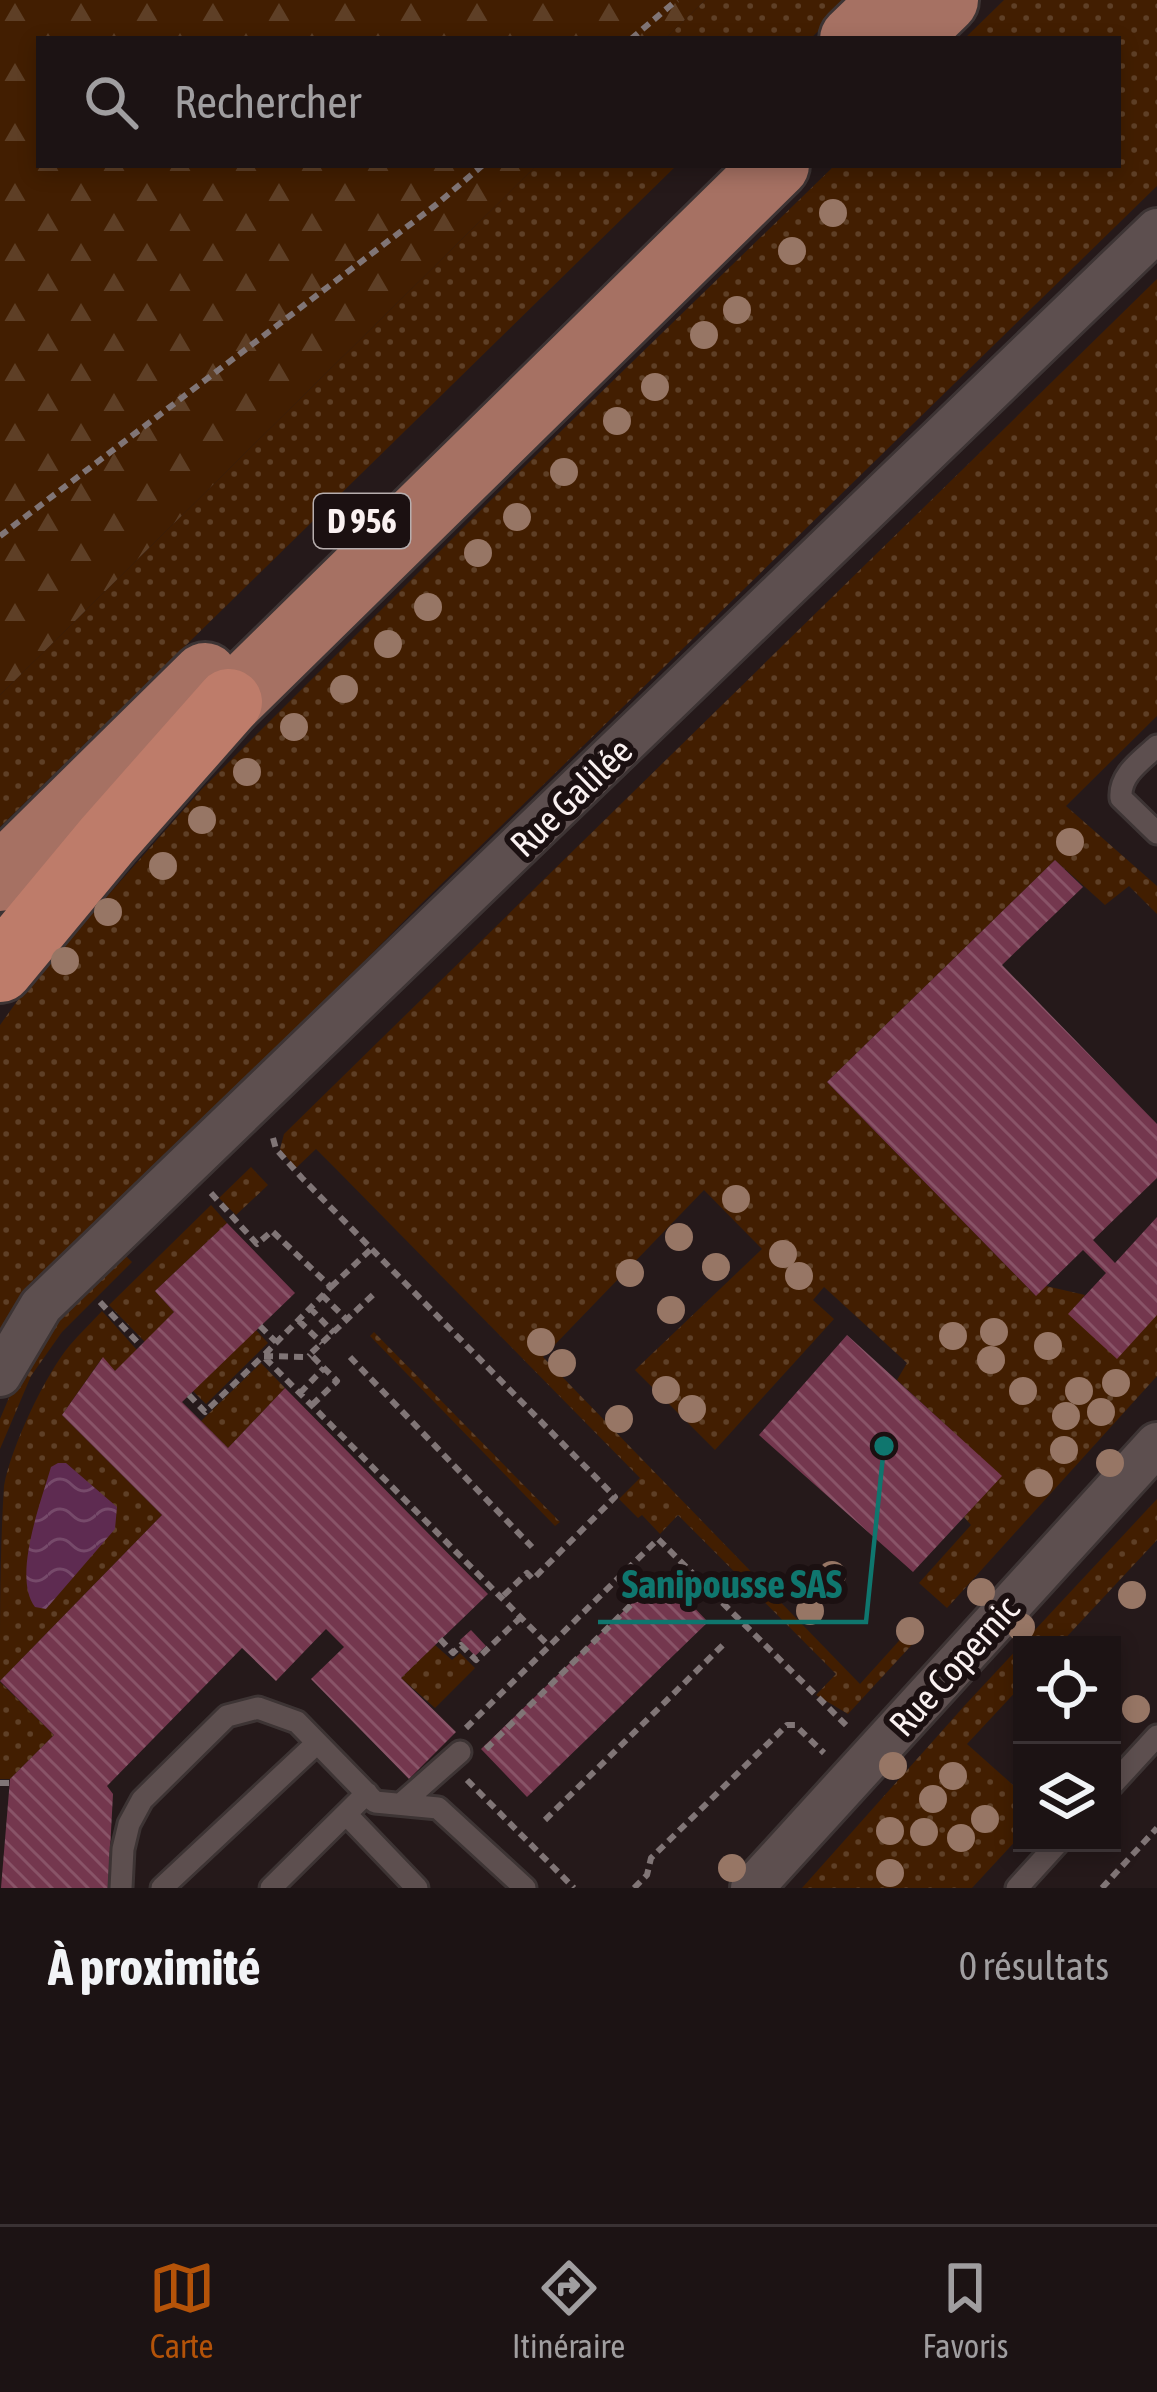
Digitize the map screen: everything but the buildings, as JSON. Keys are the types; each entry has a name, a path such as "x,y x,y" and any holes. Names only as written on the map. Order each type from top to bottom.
{"highway":[{"name":"D 956","path":"0,969 229,702"}],"main road":[{"path":"856,36 893,0"},
{"path":"908,36 945,0"},
{"name":"D 956","path":"0,878 722,168"},
{"name":"D 956","path":"0,928 132,785 229,702 773,168"}],"street":[{"name":"Rue Galilée","path":"0,1376 41,1306 1157,230"},
{"name":"Rue Copernic","path":"752,1888 1157,1444"}],"lane":[{"path":"1157,746 1120,787 1121,798 1157,833"},
{"path":"121,1888 123,1849 142,1800 227,1716 258,1708 297,1722 375,1802 438,1808 525,1888"},
{"path":"1121,1775 1157,1736"},
{"path":"162,1888 317,1743"},
{"path":"400,1804 454,1757"},
{"path":"271,1888 367,1793"},
{"path":"346,1814 402,1883"},
{"path":"1017,1888 1050,1852"}],"path":[{"path":"635,36 677,0"},
{"path":"0,536 479,168"},
{"path":"272,1135 276,1149 615,1497 533,1579 527,1573 502,1597"},
{"path":"210,1192 257,1244 272,1231 331,1287"},
{"path":"189,1395 205,1412 371,1249"},
{"path":"262,1356 308,1357 376,1292"},
{"path":"322,1295 347,1320"},
{"path":"100,1302 141,1346"},
{"path":"310,1308 334,1333"},
{"path":"297,1320 322,1343"},
{"path":"260,1326 276,1342"},
{"path":"310,1354 337,1382 312,1406"},
{"path":"262,1356 549,1646"},
{"path":"350,1357 532,1547"},
{"path":"300,1393 324,1368"},
{"path":"574,1888 454,1757 440,1754 658,1539 848,1726"},
{"path":"483,1752 662,1574"},
{"path":"440,1639 453,1653 461,1645 476,1660 521,1617"},
{"path":"545,1820 724,1643"},
{"path":"634,1888 647,1875 651,1858 787,1725 795,1725 824,1754"},
{"path":"0,1783 10,1783"},
{"path":"1102,1888 1157,1828"}],"green space":[{"path":"0,0 705,0 668,36 36,36 36,168 534,168 0,695"},
{"path":"705,0 851,0 813,36 668,36"},
{"path":"1004,0 1157,0 1157,186 420,905 0,1332 0,1025 28,986 201,790 832,168 1121,168 1121,36 967,36"},
{"path":"534,168 674,168 0,827 0,695"},
{"path":"1157,279 1157,716 1066,806 1157,886 1157,914 1129,886 1105,905 1055,860 827,1082 1035,1295 1046,1286 1085,1295 1069,1314 1157,1315 1157,1376 947,1608 919,1583 971,1525 964,1517 1001,1476 897,1380 907,1363 824,1287 813,1300 834,1319 715,1450 635,1370 762,1249 704,1190 543,1357 860,1684 916,1622 920,1636 848,1714 816,1695 836,1674 678,1515 660,1534 619,1499 640,1478 316,1149 296,1168 280,1149 284,1134"},
{"path":"251,1167 268,1185 236,1215 219,1198"},
{"path":"211,1205 227,1223 155,1291 174,1312 145,1342 109,1305"},
{"path":"122,1252 132,1262 62,1332 31,1376 0,1449 0,1419 22,1367 49,1329"},
{"path":"102,1311 137,1350 115,1371 102,1358 62,1415 162,1515 0,1681 8,1470 50,1374"},
{"path":"256,1330 268,1343 206,1404 193,1391"},
{"path":"374,1332 560,1522 555,1526 370,1336"},
{"path":"261,1363 285,1388 228,1448 201,1421"},
{"path":"1157,1499 1157,1540 1067,1636 1029,1636"},
{"path":"435,1645 452,1660 460,1653 475,1668 435,1708 401,1678"},
{"path":"1013,1654 1013,1695 967,1744 1013,1785 1013,1844 972,1888 802,1888"},
{"path":"0,1682 54,1735 10,1779 0,1779"}],"water":[{"path":"66,1463 117,1507 115,1529 46,1609 35,1607 29,1594 27,1559 51,1467"}],"place":[{"name":"Sanipousse SAS","path":"884,1446"}]}
